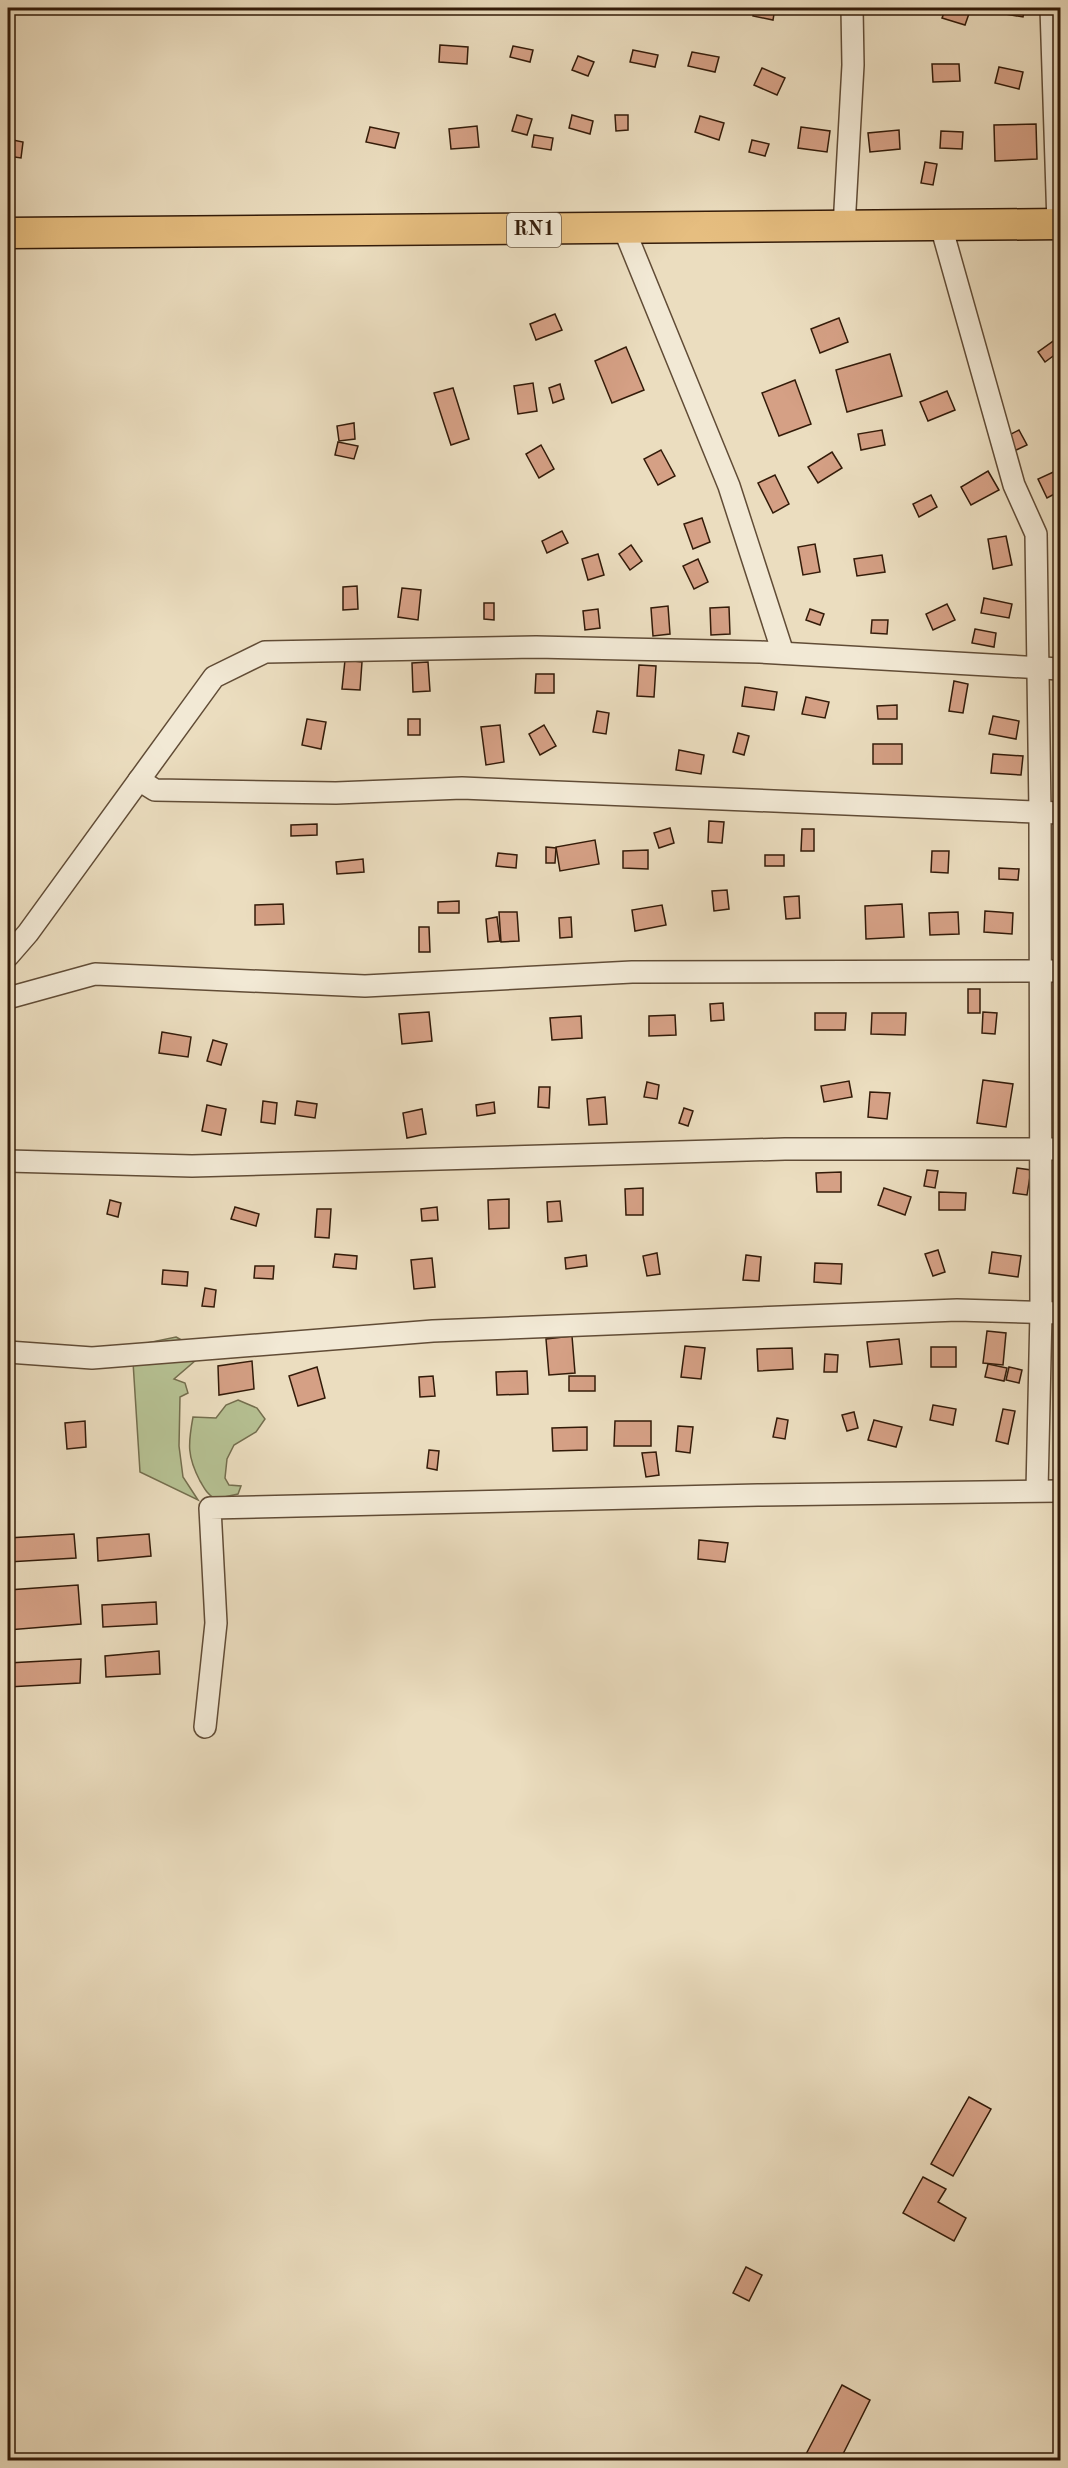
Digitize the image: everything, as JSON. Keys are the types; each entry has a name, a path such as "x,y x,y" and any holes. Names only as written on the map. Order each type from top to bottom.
{"highway":[{"name":"RN1","path":"8,233 1059,224"}],"street":[{"path":"844,227 853,65 852,8"},
{"path":"1051,8 1059,224"},
{"path":"941,226 1014,485 1036,534 1038,668 1050,813 1051,1312 1037,1490"},
{"path":"624,229 729,486 783,653"},
{"path":"8,956 28,933 214,677 265,652 536,646 783,653 1060,669"},
{"path":"140,780 155,790 336,793 462,788 1050,813"},
{"path":"8,999 95,974 365,986 632,972 1050,970"},
{"path":"8,1161 192,1166 785,1149 1050,1149"},
{"path":"8,1352 92,1358 433,1331 957,1310 1051,1312"},
{"path":"205,1727 216,1623 210,1508 770,1494 1060,1491"}],"green space":[{"path":"176,1337 189,1344 196,1360 174,1379 185,1383 188,1393 180,1397 179,1446 183,1477 198,1500 140,1472 132,1346"},
{"path":"238,1400 257,1408 265,1419 256,1432 234,1445 227,1459 225,1478 229,1485 241,1486 238,1494 215,1499 200,1481 191,1457 190,1435 193,1417 216,1418 226,1405"}],"building":[{"path":"755,8 775,8 773,20 753,16"},
{"path":"873,8 902,8 901,12 873,10"},
{"path":"946,8 971,8 965,25 942,18"},
{"path":"1000,8 1025,8 1023,17 999,13"},
{"path":"440,45 468,47 467,64 439,62"},
{"path":"513,46 533,50 530,62 510,57"},
{"path":"633,50 658,55 655,67 630,62"},
{"path":"692,52 719,57 715,72 688,66"},
{"path":"578,56 594,62 588,76 572,70"},
{"path":"932,64 959,64 960,81 933,82"},
{"path":"999,67 1023,72 1019,89 995,83"},
{"path":"762,68 785,78 777,95 754,85"},
{"path":"517,115 532,119 527,135 512,131"},
{"path":"572,115 593,121 590,134 569,128"},
{"path":"615,115 628,115 628,130 616,131"},
{"path":"700,116 724,123 719,140 695,132"},
{"path":"1036,124 1037,159 995,161 994,125"},
{"path":"477,126 479,147 451,149 449,129"},
{"path":"370,127 399,133 395,148 366,142"},
{"path":"801,127 830,131 827,152 798,148"},
{"path":"899,130 900,149 870,152 868,133"},
{"path":"941,131 963,132 962,149 940,148"},
{"path":"534,135 553,138 551,150 532,147"},
{"path":"8,139 23,142 21,158 8,156"},
{"path":"752,140 769,144 765,156 749,152"},
{"path":"925,162 937,164 933,185 921,183"},
{"path":"555,314 562,330 536,340 530,324"},
{"path":"839,318 848,342 820,353 811,329"},
{"path":"1059,337 1060,351 1045,362 1038,352"},
{"path":"626,347 644,390 612,403 595,361"},
{"path":"890,354 902,396 847,412 836,370"},
{"path":"795,380 811,424 779,436 762,393"},
{"path":"533,383 537,411 518,414 514,386"},
{"path":"560,384 564,399 553,403 549,388"},
{"path":"453,388 469,439 451,445 434,393"},
{"path":"947,391 955,410 928,421 920,402"},
{"path":"354,423 355,439 339,441 337,426"},
{"path":"882,430 885,445 861,450 858,434"},
{"path":"1019,430 1027,445 1014,451 1007,436"},
{"path":"338,442 358,446 354,459 335,455"},
{"path":"541,445 554,469 539,478 526,454"},
{"path":"661,450 675,476 658,485 644,459"},
{"path":"832,452 842,468 818,483 808,467"},
{"path":"1060,469 1060,491 1047,498 1038,479"},
{"path":"988,471 999,490 971,505 961,487"},
{"path":"775,475 789,504 773,513 758,483"},
{"path":"931,495 937,507 919,517 913,504"},
{"path":"702,518 710,542 693,549 684,524"},
{"path":"562,531 568,543 547,553 542,541"},
{"path":"1006,536 1012,565 993,569 988,539"},
{"path":"815,544 820,572 803,575 798,547"},
{"path":"631,545 642,561 630,570 619,554"},
{"path":"598,554 604,575 588,580 582,559"},
{"path":"882,555 885,572 857,576 854,559"},
{"path":"698,559 708,582 694,589 683,566"},
{"path":"357,586 358,609 343,610 343,587"},
{"path":"402,588 421,590 418,620 398,617"},
{"path":"984,598 1012,604 1009,618 981,613"},
{"path":"484,603 494,603 494,620 484,619"},
{"path":"947,604 955,620 933,630 926,614"},
{"path":"668,606 670,634 653,636 651,608"},
{"path":"729,607 730,634 711,635 710,608"},
{"path":"598,609 600,628 585,630 583,611"},
{"path":"810,609 824,614 820,625 806,620"},
{"path":"1058,614 1060,614 1060,642 1057,642"},
{"path":"872,620 888,620 887,634 871,633"},
{"path":"975,629 996,633 994,647 972,643"},
{"path":"345,660 362,662 360,690 342,689"},
{"path":"428,662 430,691 413,692 412,663"},
{"path":"639,665 656,666 654,697 637,696"},
{"path":"536,674 554,674 554,693 535,693"},
{"path":"954,681 968,684 963,713 949,711"},
{"path":"745,687 777,692 774,710 742,706"},
{"path":"806,697 829,702 825,718 802,714"},
{"path":"897,705 897,719 878,719 877,706"},
{"path":"597,711 609,713 606,734 593,732"},
{"path":"993,716 1019,721 1016,739 989,734"},
{"path":"307,719 326,722 321,749 302,745"},
{"path":"408,719 420,719 420,735 408,735"},
{"path":"500,725 504,762 486,765 481,727"},
{"path":"544,725 556,746 540,755 529,734"},
{"path":"738,733 749,736 744,755 733,752"},
{"path":"873,744 902,744 902,764 873,764"},
{"path":"679,750 704,755 701,774 676,770"},
{"path":"993,754 1023,756 1021,775 991,773"},
{"path":"709,821 724,822 722,843 708,842"},
{"path":"317,824 317,835 291,836 291,825"},
{"path":"670,828 674,843 659,848 654,833"},
{"path":"802,829 814,829 814,851 801,851"},
{"path":"595,840 599,864 560,871 556,847"},
{"path":"546,847 556,848 555,863 546,863"},
{"path":"648,850 648,869 623,868 623,851"},
{"path":"932,851 949,851 948,873 931,872"},
{"path":"498,853 517,855 516,868 496,866"},
{"path":"765,855 784,855 784,866 765,866"},
{"path":"363,859 364,872 337,874 336,862"},
{"path":"999,868 1019,869 1018,880 999,879"},
{"path":"727,890 729,909 714,911 712,891"},
{"path":"799,896 800,918 786,919 784,897"},
{"path":"459,901 459,913 438,913 438,902"},
{"path":"283,904 284,924 255,925 255,905"},
{"path":"902,904 904,937 866,939 865,906"},
{"path":"662,905 666,925 635,931 632,910"},
{"path":"985,911 1013,913 1012,934 984,932"},
{"path":"499,912 517,912 519,941 501,942"},
{"path":"958,912 959,934 930,935 929,913"},
{"path":"497,917 500,941 488,942 486,919"},
{"path":"571,917 572,937 560,938 559,918"},
{"path":"419,927 429,927 430,952 419,952"},
{"path":"1058,986 1060,986 1060,1007 1055,1006"},
{"path":"968,989 980,989 980,1013 968,1013"},
{"path":"723,1003 724,1020 711,1021 710,1004"},
{"path":"429,1012 432,1041 402,1044 399,1014"},
{"path":"983,1012 997,1013 995,1034 982,1033"},
{"path":"815,1013 846,1013 845,1030 815,1030"},
{"path":"872,1013 906,1013 905,1035 871,1034"},
{"path":"675,1015 676,1035 649,1036 649,1016"},
{"path":"581,1016 582,1038 552,1040 550,1018"},
{"path":"162,1032 191,1037 188,1057 159,1053"},
{"path":"213,1040 227,1044 221,1065 207,1061"},
{"path":"983,1080 1013,1084 1006,1127 977,1123"},
{"path":"849,1081 852,1097 824,1102 821,1086"},
{"path":"647,1082 659,1085 657,1099 644,1097"},
{"path":"539,1087 550,1087 549,1108 538,1107"},
{"path":"870,1092 890,1093 887,1119 868,1117"},
{"path":"605,1097 607,1124 589,1125 587,1099"},
{"path":"263,1101 277,1103 275,1124 261,1122"},
{"path":"297,1101 317,1104 315,1118 295,1115"},
{"path":"494,1102 495,1113 477,1116 476,1105"},
{"path":"207,1105 226,1109 221,1135 202,1131"},
{"path":"684,1108 693,1111 688,1126 679,1123"},
{"path":"422,1109 426,1134 407,1138 403,1113"},
{"path":"1017,1168 1031,1170 1027,1195 1013,1193"},
{"path":"927,1170 938,1171 935,1188 924,1186"},
{"path":"841,1172 841,1192 817,1192 816,1173"},
{"path":"643,1188 643,1215 626,1215 625,1189"},
{"path":"884,1188 911,1197 905,1215 878,1205"},
{"path":"939,1192 966,1193 965,1210 939,1210"},
{"path":"509,1199 509,1228 489,1229 488,1200"},
{"path":"110,1200 121,1203 118,1217 107,1214"},
{"path":"560,1201 562,1221 548,1222 547,1202"},
{"path":"235,1207 259,1214 256,1226 231,1219"},
{"path":"437,1207 438,1220 422,1221 421,1209"},
{"path":"317,1209 331,1209 329,1238 315,1237"},
{"path":"938,1250 945,1272 933,1276 925,1254"},
{"path":"992,1252 1021,1256 1018,1277 989,1273"},
{"path":"657,1253 660,1274 647,1276 643,1256"},
{"path":"335,1254 357,1256 356,1269 333,1267"},
{"path":"586,1255 587,1266 566,1269 565,1258"},
{"path":"746,1255 761,1257 759,1281 743,1280"},
{"path":"432,1258 435,1287 414,1289 411,1260"},
{"path":"815,1263 842,1264 841,1284 814,1282"},
{"path":"255,1266 274,1266 273,1279 254,1278"},
{"path":"163,1270 188,1272 187,1286 162,1284"},
{"path":"205,1288 216,1290 214,1307 202,1306"},
{"path":"987,1331 1006,1333 1003,1365 983,1363"},
{"path":"572,1336 575,1373 549,1375 546,1339"},
{"path":"899,1339 902,1364 870,1367 867,1342"},
{"path":"685,1346 705,1348 701,1379 681,1377"},
{"path":"931,1347 956,1347 956,1367 931,1367"},
{"path":"792,1348 793,1369 758,1371 757,1349"},
{"path":"825,1354 838,1355 837,1372 824,1372"},
{"path":"252,1361 254,1389 219,1395 218,1366"},
{"path":"988,1364 1007,1368 1004,1381 985,1377"},
{"path":"317,1367 325,1398 298,1406 289,1376"},
{"path":"1009,1367 1022,1370 1019,1383 1006,1380"},
{"path":"527,1371 528,1394 497,1395 496,1372"},
{"path":"433,1376 435,1396 420,1397 419,1377"},
{"path":"569,1376 595,1376 595,1391 569,1391"},
{"path":"933,1405 956,1409 953,1425 930,1420"},
{"path":"1003,1409 1015,1411 1008,1444 996,1441"},
{"path":"854,1412 858,1428 847,1431 842,1415"},
{"path":"777,1418 788,1420 785,1439 773,1437"},
{"path":"874,1420 902,1427 896,1447 868,1440"},
{"path":"85,1421 86,1447 67,1449 65,1423"},
{"path":"615,1421 651,1421 651,1446 614,1446"},
{"path":"678,1426 693,1427 690,1453 676,1451"},
{"path":"587,1427 587,1450 553,1451 552,1428"},
{"path":"429,1450 439,1451 437,1470 427,1468"},
{"path":"656,1452 659,1475 646,1477 642,1453"},
{"path":"74,1534 76,1558 8,1562 8,1538"},
{"path":"149,1534 151,1556 98,1561 97,1538"},
{"path":"699,1540 728,1543 725,1562 698,1559"},
{"path":"78,1585 81,1624 8,1630 8,1590"},
{"path":"156,1602 157,1624 103,1627 102,1605"},
{"path":"159,1651 160,1674 106,1677 105,1656"},
{"path":"81,1659 80,1683 8,1687 8,1663"},
{"path":"969,2097 991,2109 953,2176 931,2164"},
{"path":"923,2177 946,2189 938,2202 966,2218 954,2241 903,2213"},
{"path":"746,2267 762,2275 749,2301 733,2293"},
{"path":"842,2385 870,2400 840,2460 803,2460"}]}
